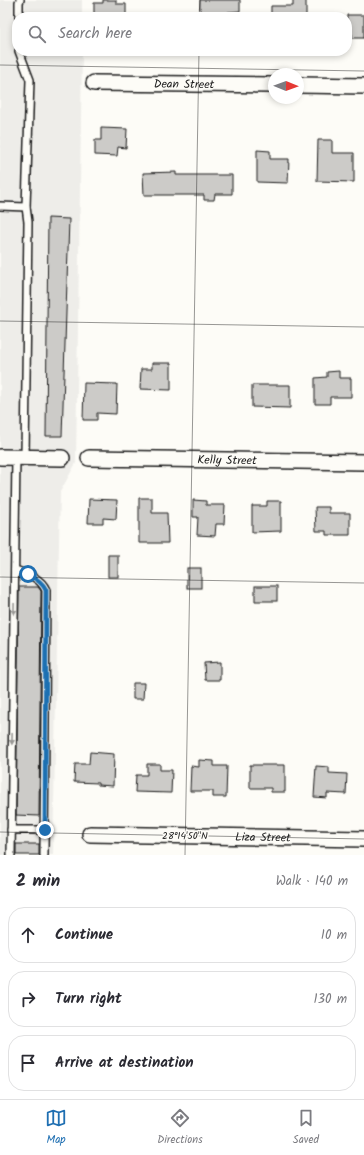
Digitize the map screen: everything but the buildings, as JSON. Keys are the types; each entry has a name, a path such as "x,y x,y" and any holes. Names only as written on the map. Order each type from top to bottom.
{"street":[{"name":"Dean Street","path":"94,83 268,85"},
{"path":"304,85 364,86"},
{"path":"0,457 62,458"},
{"name":"Kelly Street","path":"89,458 364,462"},
{"name":"Liza Street","path":"90,834 364,839"}],"lane":[{"path":"19,12 20,0"},
{"path":"11,855 15,570 21,457 28,222 26,207 30,80 21,56"},
{"path":"0,206 26,207"},
{"path":"15,570 38,579 46,590 44,855"},
{"path":"11,830 45,830"}],"shaded area":[{"path":"0,0 82,0 82,12 12,12 12,56 82,56 76,463 60,492 53,855 0,855"}],"route":[{"path":"28,574 38,579 46,590 45,830"}]}
